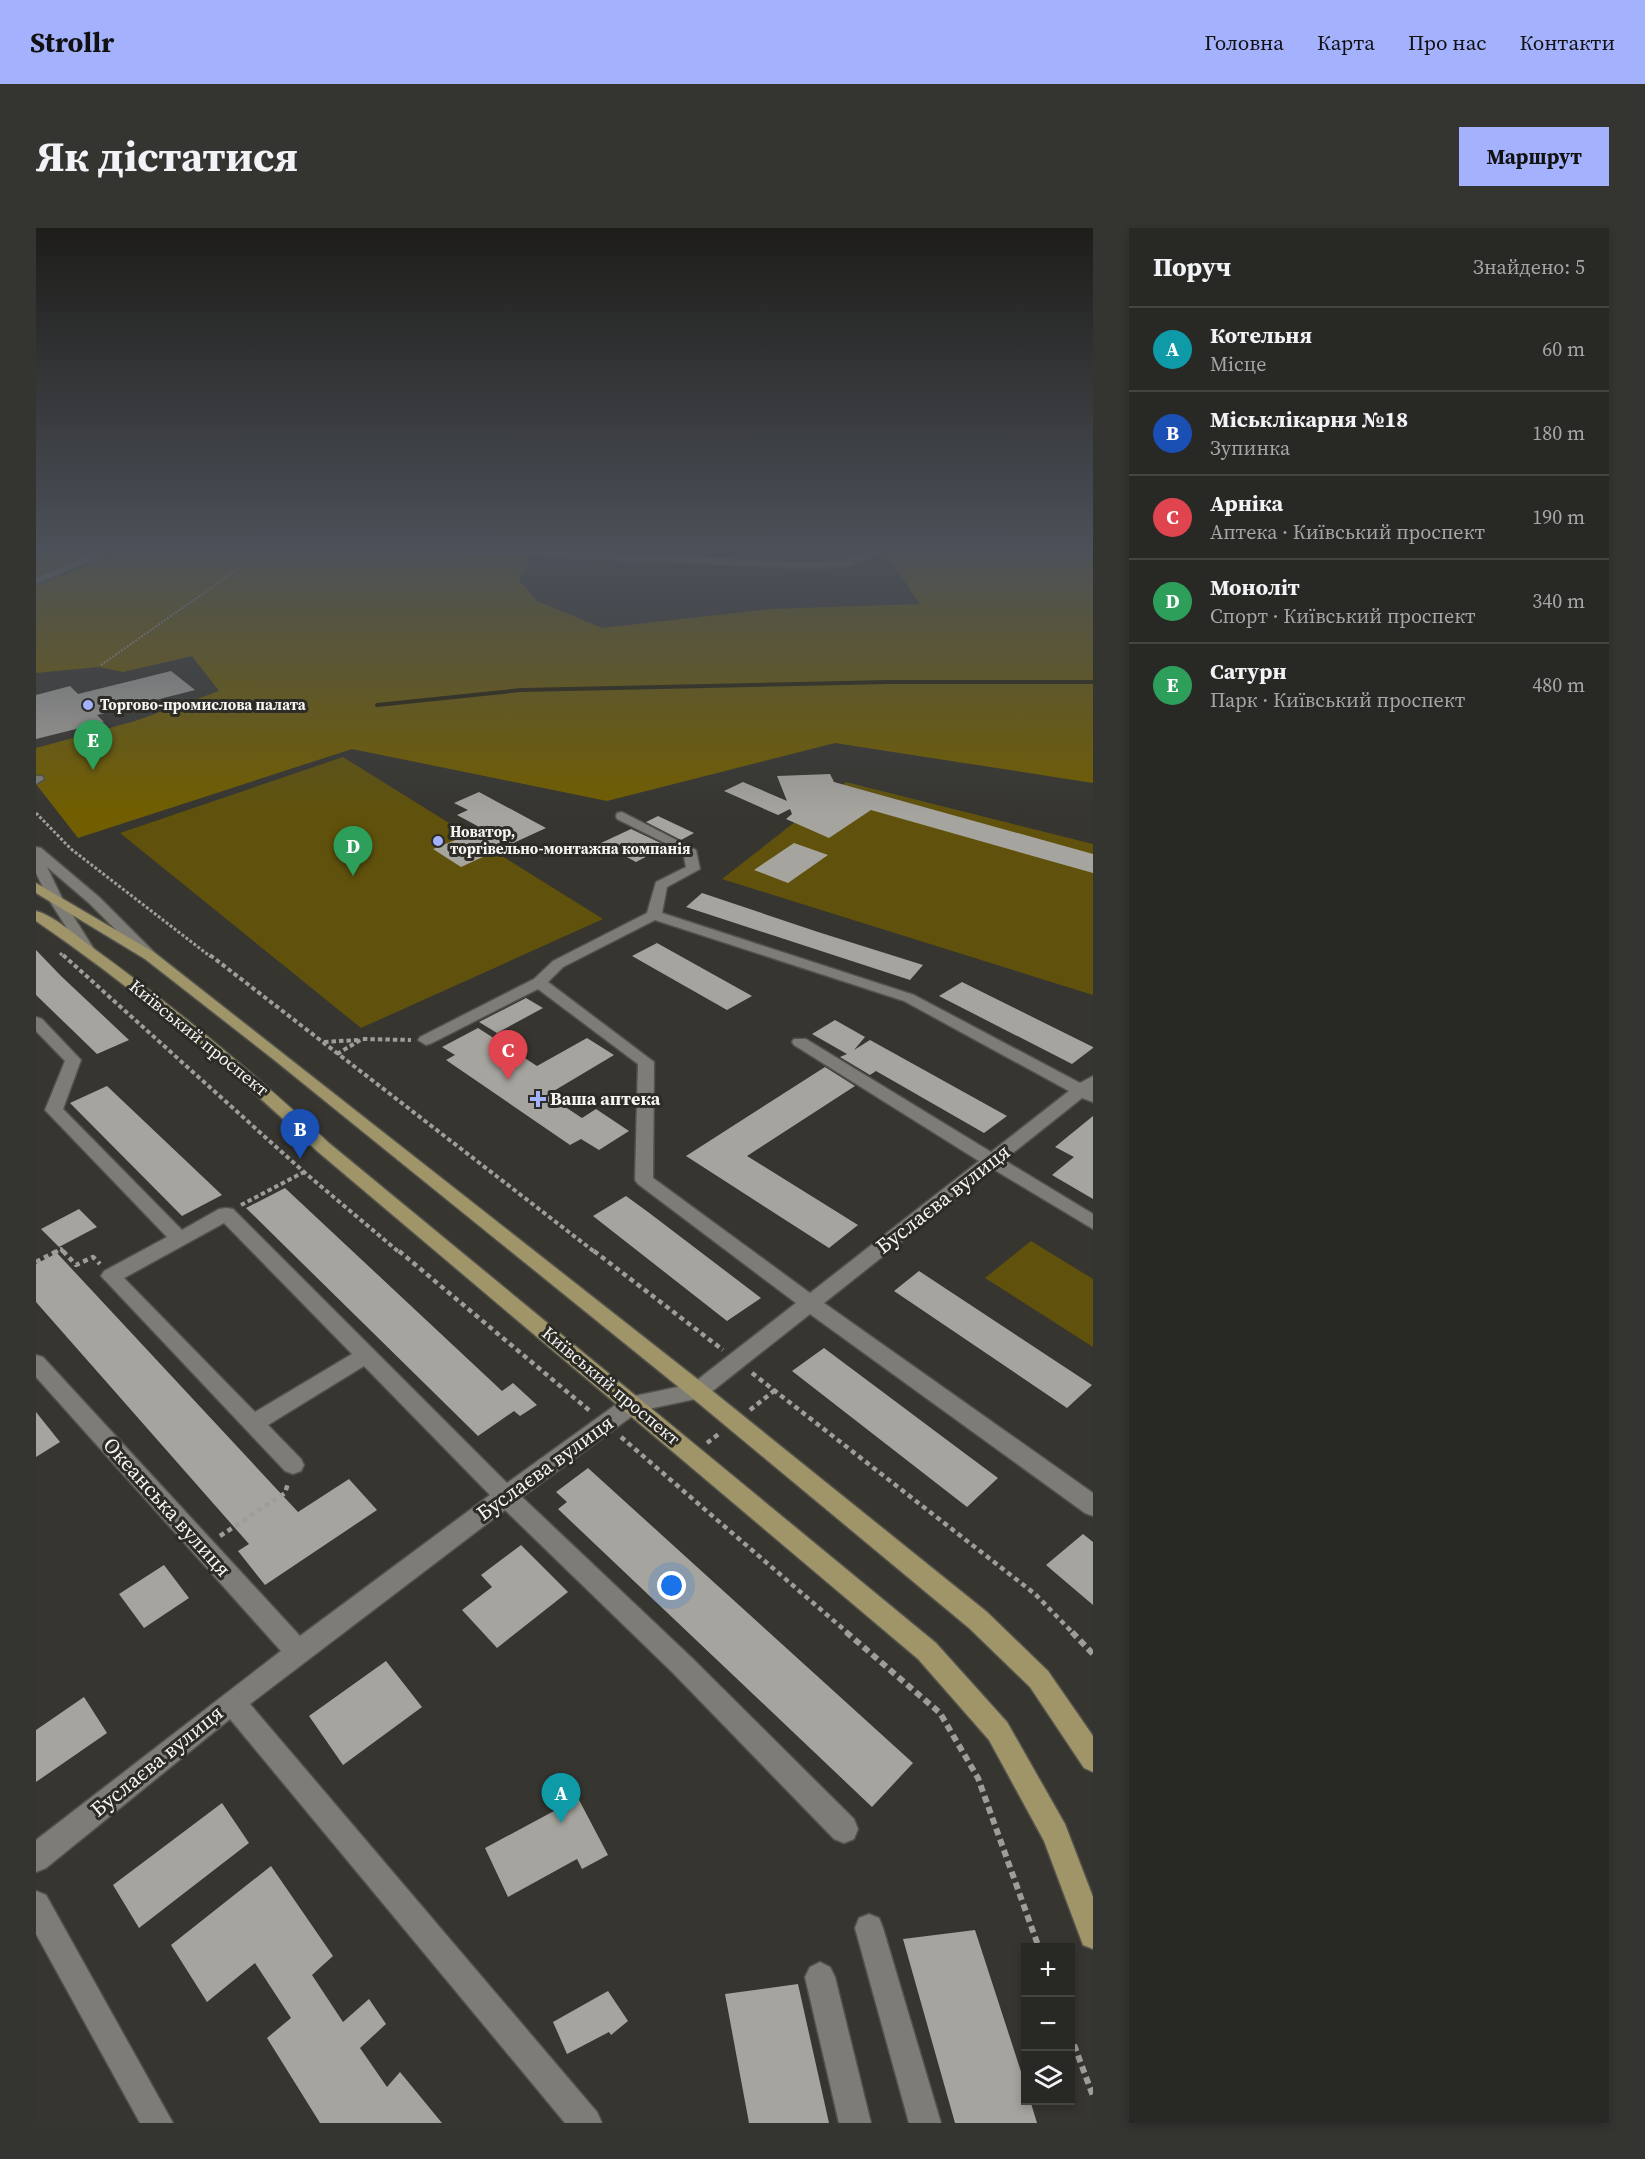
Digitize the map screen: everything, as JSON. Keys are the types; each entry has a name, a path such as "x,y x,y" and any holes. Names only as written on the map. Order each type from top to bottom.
{"main road":[{"name":"Київський проспект","path":"36,887 150,956 298,1071 698,1391 978,1620 1039,1679 1093,1759"},
{"name":"Київський проспект","path":"36,915 116,970 262,1089 332,1155 927,1651 998,1731 1055,1834 1093,1935"},
{"path":"116,970 150,956"}],"street":[{"path":"622,816 689,850 693,869 661,885 654,915"},
{"path":"36,851 94,900 150,956"},
{"path":"36,859 56,900 87,949"},
{"path":"426,1040 538,982 558,964 654,915 909,998 1089,1090"},
{"path":"538,982 646,1062 644,1180 810,1303 1093,1506"},
{"path":"36,1022 73,1060 54,1110 180,1239"},
{"path":"800,1042 1093,1223"},
{"name":"Буслаєва вулиця","path":"36,1858 232,1702 506,1496 633,1404 698,1391 993,1160 1089,1090"},
{"path":"293,1465 111,1276 226,1214 506,1496 682,1665 844,1829"},
{"path":"253,1424 366,1356"},
{"name":"Океанська вулиця","path":"36,1363 298,1652"},
{"path":"232,1702 586,2123"},
{"path":"36,1905 156,2123"},
{"path":"869,1928 925,2123"},
{"path":"820,1977 855,2123"}],"path":[{"path":"101,665 142,636"},
{"path":"36,813 71,849 737,1361 1035,1594 1093,1654"},
{"path":"54,948 304,1172 606,1424 940,1713 978,1778 1038,1943"},
{"path":"323,1043 362,1040 426,1040"},
{"path":"337,1054 362,1040"},
{"path":"242,1205 304,1172"},
{"path":"36,1262 61,1249 76,1265 93,1257 111,1276"},
{"path":"203,1547 285,1493 293,1465"},
{"path":"1075,2045 1093,2096"}],"shaded area":[{"path":"36,636 1093,636 1093,783 835,743 607,801 352,749 78,838 36,784 36,748 135,721 219,691 192,656 123,672 99,667 36,673"},
{"path":"343,757 603,919 361,1028 120,833"},
{"path":"846,782 1093,844 1093,995 722,879"},
{"path":"1031,1241 1093,1279 1093,1347 985,1278"}],"building":[{"path":"171,671 195,690 97,715 104,722 36,739 36,695 70,686 78,694"},
{"path":"830,774 834,782 1093,854 1093,873 871,810 829,838 786,819 792,814 790,809 778,815 724,791 743,782 787,801 777,776"},
{"path":"479,792 546,828 461,867 433,849 483,829 457,815 468,810 454,803"},
{"path":"658,816 694,833 681,840 646,822"},
{"path":"631,829 667,846 636,862 601,843"},
{"path":"794,843 828,855 788,883 754,870"},
{"path":"702,893 923,965 910,980 686,907"},
{"path":"657,943 752,996 727,1010 632,956"},
{"path":"36,950 129,1040 97,1054 36,995"},
{"path":"962,982 1093,1048 1072,1064 939,996"},
{"path":"526,998 543,1008 497,1033 479,1022"},
{"path":"835,1020 865,1037 854,1050 870,1040 1007,1116 984,1133 876,1071 870,1075 840,1057 847,1054 812,1034"},
{"path":"478,1028 537,1066 587,1038 614,1055 547,1095 582,1118 596,1109 629,1131 599,1150 581,1139 570,1145 446,1060 455,1055 442,1047"},
{"path":"825,1067 855,1086 747,1156 858,1225 829,1248 686,1156"},
{"path":"107,1086 222,1195 182,1216 70,1103"},
{"path":"1093,1116 1093,1199 1052,1175 1074,1157 1055,1147"},
{"path":"285,1188 502,1391 513,1383 537,1405 520,1416 514,1411 478,1436 246,1208"},
{"path":"626,1196 761,1298 727,1321 593,1216"},
{"path":"79,1209 97,1227 59,1247 41,1229"},
{"path":"57,1253 298,1512 349,1479 377,1510 265,1585 238,1551 249,1544 36,1302 36,1264"},
{"path":"919,1271 1092,1385 1067,1408 894,1291"},
{"path":"824,1348 998,1478 967,1507 792,1371"},
{"path":"36,1412 60,1442 36,1457"},
{"path":"588,1468 913,1763 872,1807 558,1509 567,1502 556,1492"},
{"path":"1083,1534 1093,1542 1093,1605 1046,1565"},
{"path":"521,1545 568,1592 497,1648 462,1610 492,1587 481,1575"},
{"path":"164,1565 189,1598 144,1628 119,1594"},
{"path":"386,1661 422,1707 343,1765 309,1716"},
{"path":"84,1697 107,1733 36,1782 36,1730"},
{"path":"578,1798 608,1855 582,1869 577,1859 508,1897 485,1848"},
{"path":"222,1803 249,1843 139,1928 113,1885"},
{"path":"271,1866 333,1956 312,1975 343,2022 369,1999 386,2024 360,2048 387,2087 400,2072 442,2123 320,2123 267,2038 291,2018 255,1963 207,2002 171,1945"},
{"path":"975,1930 1021,2072 1021,2105 1032,2105 1037,2123 955,2123 903,1939"},
{"path":"798,1984 829,2123 749,2123 725,1994"},
{"path":"608,1991 628,2021 611,2035 609,2032 567,2054 553,2022"}],"waterway":[{"path":"377,705 521,690 888,682 1093,682"}],"place":[{"name":"Торгово-промислова палата","path":"88,705"},
{"name":"Сатурн","path":"93,770"},
{"name":"Новатор, торгівельно-монтажна компанія","path":"438,841"},
{"name":"Моноліт","path":"353,876"},
{"name":"Арніка","path":"508,1080"},
{"name":"Ваша аптека","path":"538,1099"},
{"name":"Міськлікарня №18","path":"300,1159"},
{"name":"Котельня","path":"561,1823"}]}
